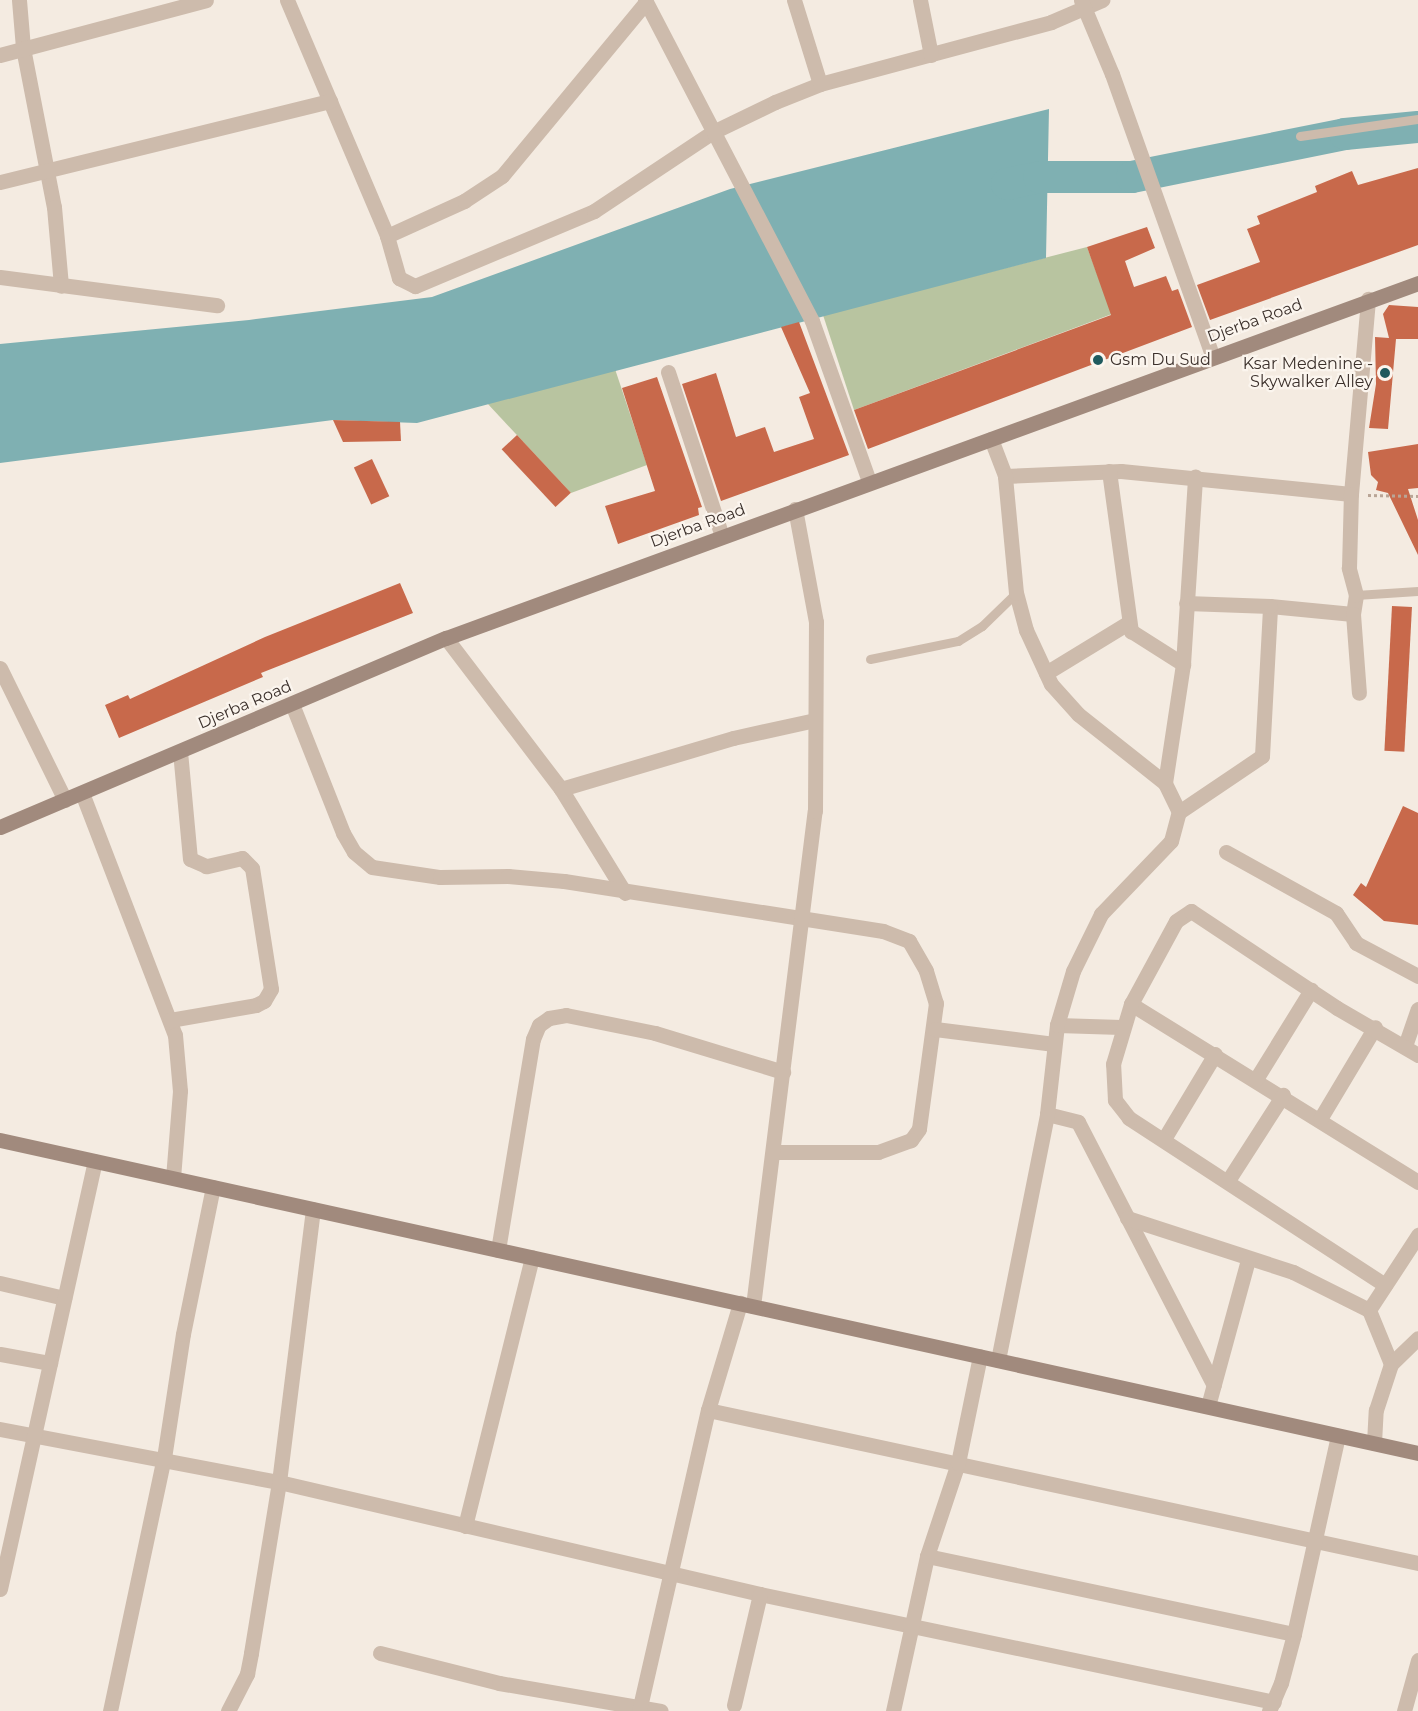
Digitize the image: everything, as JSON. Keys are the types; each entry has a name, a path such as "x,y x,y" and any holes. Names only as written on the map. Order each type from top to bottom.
{"main road":[{"name":"Djerba Road","path":"0,827 446,638 869,481 991,440 1212,355 1418,283"},
{"path":"0,1140 1418,1453"}],"street":[{"path":"19,0 23,48 48,170 61,286"},
{"path":"0,55 206,0"},
{"path":"287,0 387,236 399,278 415,286 594,211 713,132 820,84 931,56 1102,0"},
{"path":"794,0 820,84"},
{"path":"920,0 931,56"},
{"path":"387,236 464,201 502,176 646,1 812,321 869,481"},
{"path":"1083,5 1116,85 1212,355"},
{"path":"0,182 330,101"},
{"path":"0,277 217,305"},
{"path":"1359,693 1357,625 1353,614 1356,595 1348,568 1351,494 1368,300"},
{"path":"668,372 722,536"},
{"path":"991,440 1005,476 1016,593 1026,630 1046,673 1078,714 1165,783 1179,812"},
{"path":"1005,476 1109,471 1195,476 1351,494"},
{"path":"1109,471 1128,623 1138,636 1183,664"},
{"path":"1165,783 1183,664 1195,476"},
{"path":"639,1709 668,1573 708,1410 746,1305 774,1152 815,811 815,720 819,664 816,622 795,509"},
{"path":"1186,603 1270,606 1353,614"},
{"path":"998,1360 1047,1114 1054,1044 1073,971 1092,926 1166,848 1179,812 1262,756 1270,606"},
{"path":"1046,673 1128,623"},
{"path":"446,638 561,789 625,893"},
{"path":"0,668 65,800"},
{"path":"292,704 343,833 354,852 372,867 440,877 508,876 553,880 625,893 883,931 909,941 933,988 935,1029 919,1129 911,1140 878,1152 774,1152"},
{"path":"561,789 733,738 815,720"},
{"path":"170,1020 256,1005 264,1001 271,989 252,868 242,858 206,866 190,859 180,752"},
{"path":"82,793 170,1020 180,1091 173,1178"},
{"path":"1226,852 1336,913 1356,943 1418,976"},
{"path":"1385,1285 1228,1179 1129,1118 1115,1100 1113,1064 1122,1027 1131,1004 1176,921 1191,911 1311,990 1418,1055"},
{"path":"1256,1079 1311,990"},
{"path":"1131,1004 1283,1095 1418,1182"},
{"path":"1405,1046 1418,1009"},
{"path":"498,1250 533,1039 539,1025 549,1018 566,1015 643,1030 783,1072"},
{"path":"1058,1025 1122,1027"},
{"path":"1320,1119 1375,1028"},
{"path":"935,1029 1054,1044"},
{"path":"1164,1139 1215,1054"},
{"path":"1228,1179 1283,1095"},
{"path":"1047,1114 1078,1122 1214,1385"},
{"path":"0,1589 95,1161"},
{"path":"110,1711 164,1458 183,1334 213,1187"},
{"path":"228,1711 247,1674 279,1482 314,1209"},
{"path":"1127,1218 1248,1260 1293,1272 1369,1310 1391,1364"},
{"path":"1369,1310 1418,1235"},
{"path":"465,1526 532,1257"},
{"path":"1208,1406 1248,1260"},
{"path":"0,1283 64,1298"},
{"path":"1374,1443 1376,1410 1391,1364 1418,1338"},
{"path":"0,1354 50,1363"},
{"path":"893,1711 927,1556 958,1463 980,1356"},
{"path":"708,1410 1418,1563"},
{"path":"0,1429 164,1458 279,1482 760,1594 1272,1706 1294,1634 1338,1436"},
{"path":"927,1556 1294,1634"},
{"path":"734,1706 760,1594"},
{"path":"380,1653 499,1683 661,1711"},
{"path":"1404,1711 1418,1660"}],"lane":[{"path":"1300,136 1418,119"},
{"path":"1356,595 1418,591"},
{"path":"870,659 958,641 982,626 1016,593"}],"path":[{"path":"1351,494 1418,496"}],"green space":[{"path":"1087,247 1112,314 854,410 823,315"},
{"path":"615,369 647,465 571,493 487,403"}],"water":[{"path":"1049,109 1046,258 417,423 333,420 0,463 0,344 249,320 432,297 730,189"}],"building":[{"path":"1418,168 1418,245 1210,320 1197,285 1260,262 1247,229 1260,224 1257,216 1317,192 1315,186 1352,171 1358,185"},
{"path":"1147,227 1155,248 1125,261 1134,287 1166,276 1172,291 1178,289 1192,327 868,449 854,410 1111,315 1087,247"},
{"name":"Ksar Medenine - Skywalker Alley","path":"1389,305 1418,307 1418,339 1396,339 1388,429 1369,428 1376,384 1375,337 1389,338 1383,314"},
{"path":"799,322 849,455 721,501 682,384 716,373 736,437 765,427 774,452 814,439 799,397 810,393 781,327"},
{"path":"657,377 702,507 698,508 699,515 618,544 605,506 655,491 622,388"},
{"path":"333,420 400,422 401,441 343,442"},
{"path":"517,435 571,493 556,507 502,449"},
{"path":"1418,444 1418,488 1408,489 1418,520 1418,555 1388,493 1376,490 1378,482 1371,475 1368,452"},
{"path":"372,459 389,496 371,505 354,467"},
{"path":"400,583 413,613 261,673 263,677 119,738 105,705 128,695 130,699 265,637"},
{"path":"1392,606 1412,607 1404,752 1384,751"},
{"path":"1403,806 1418,813 1418,925 1384,921 1353,895 1361,883 1366,887"}],"waterway":[{"path":"1007,184 1039,177 1132,177 1345,134 1418,127"}],"place":[{"name":"Gsm Du Sud","path":"1098,360"},
{"name":"Ksar Medenine - Skywalker Alley","path":"1385,373"}]}
